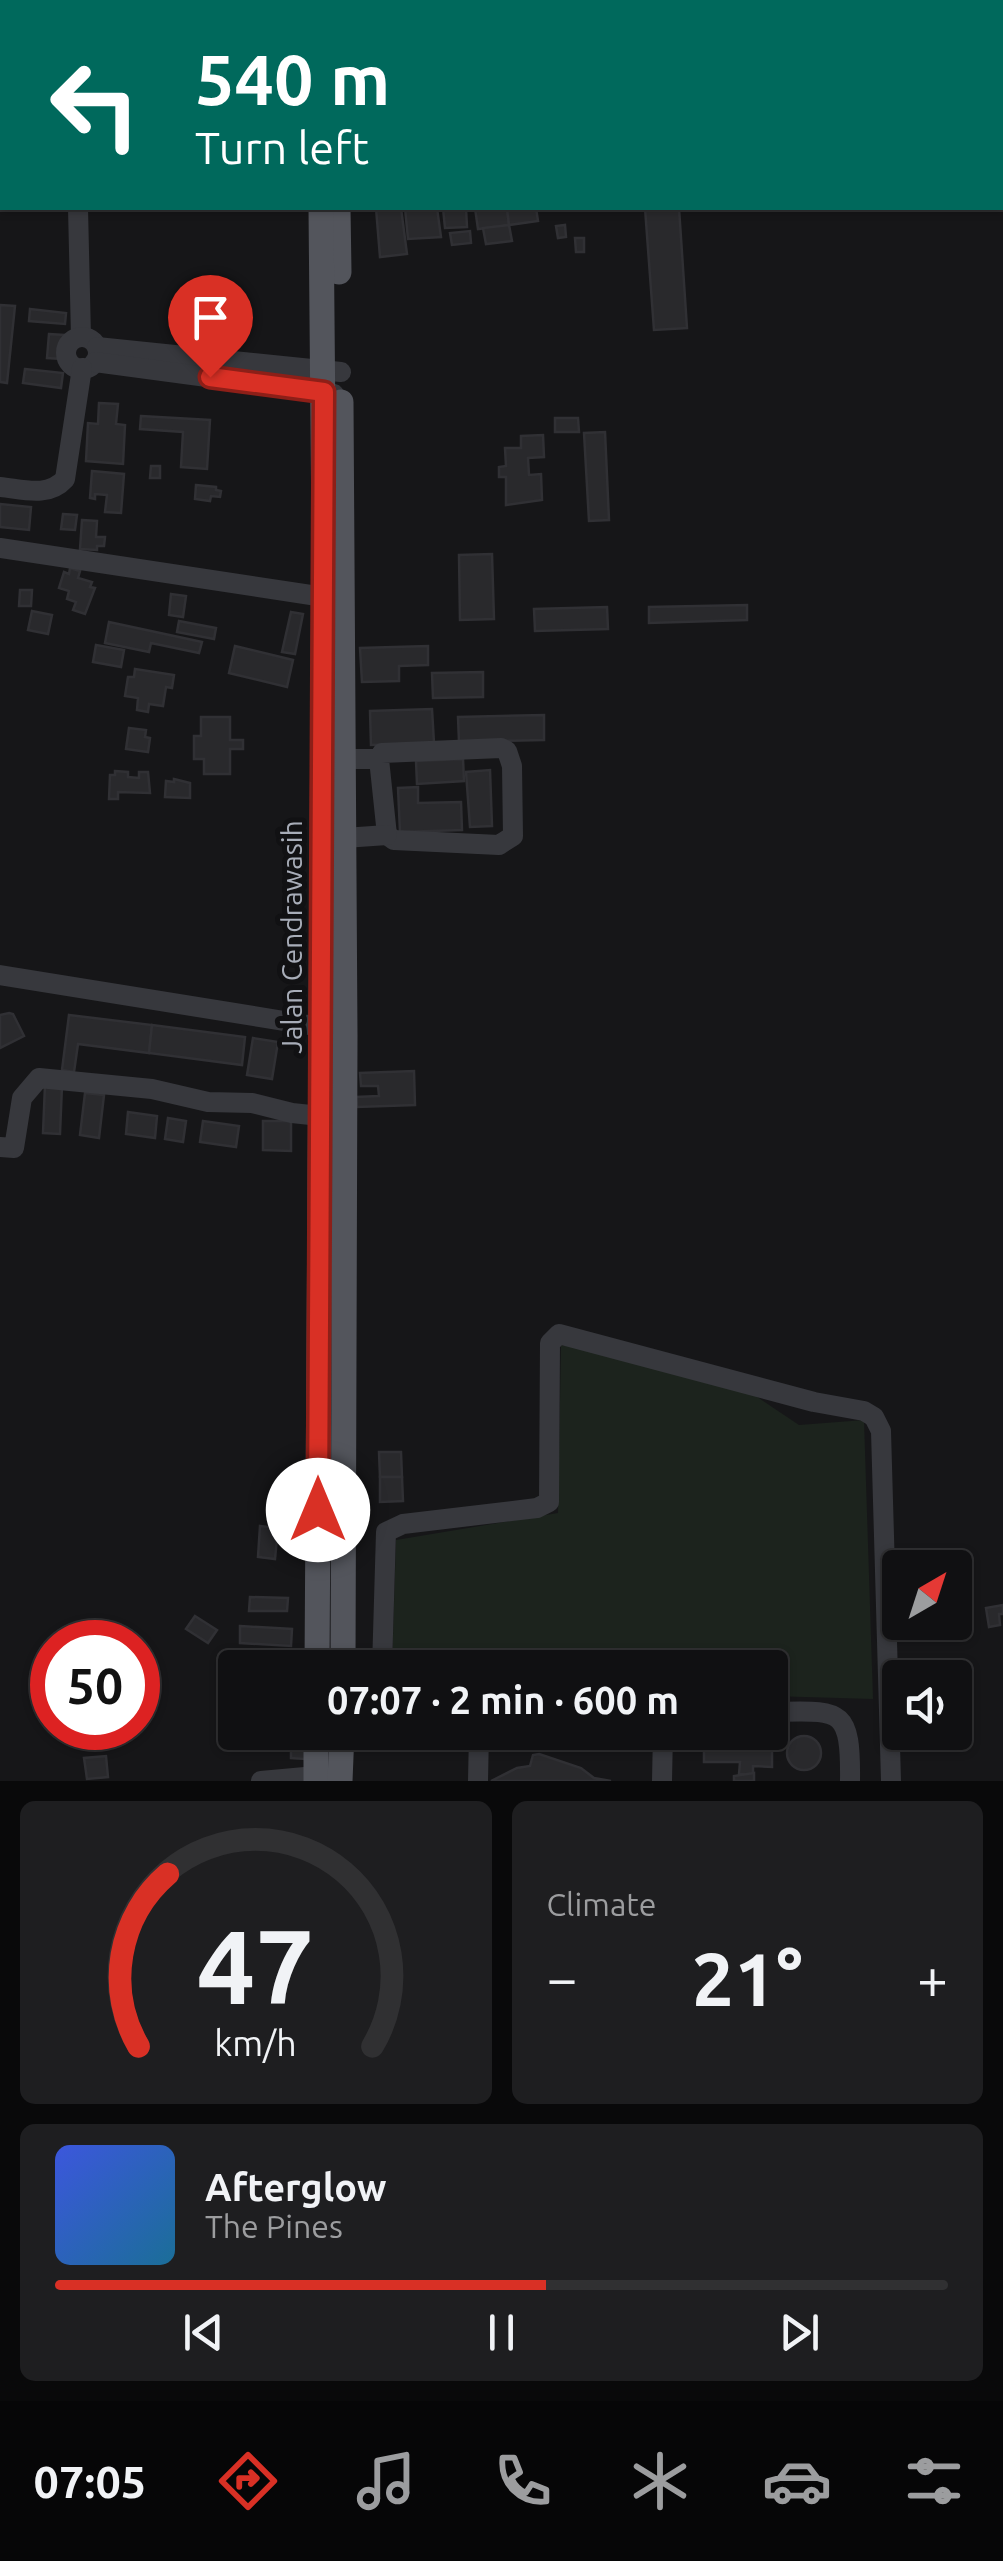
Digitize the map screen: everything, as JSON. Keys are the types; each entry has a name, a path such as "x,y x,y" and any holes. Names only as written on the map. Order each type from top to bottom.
{"main road":[{"name":"Jalan Cendrawasih","path":"320,210 333,382 344,759 343,1650"},
{"name":"Jalan Cendrawasih","path":"317,1650 324,598 338,210"},
{"path":"314,1778 315,1750"},
{"path":"314,1778 331,1750"}],"street":[{"path":"0,487 44,492 65,480 89,354 78,210"},
{"path":"89,354 333,382"},
{"path":"0,548 324,598"},
{"path":"344,838 387,835 399,842 505,843 514,830 512,766 507,750 382,752 379,759 387,835"},
{"path":"344,759 379,759"},
{"path":"0,975 321,1027"},
{"path":"0,1148 14,1148 22,1098 39,1078 152,1088 208,1102 252,1103 292,1114 320,1116"},
{"path":"383,1650 386,1532 402,1524 537,1508 550,1502 550,1343 559,1334 798,1398 864,1411 874,1416 881,1431 891,1781"},
{"path":"788,1712 816,1711 846,1726 850,1781"},
{"path":"478,1781 479,1750"},
{"path":"662,1781 663,1750"},
{"path":"261,1781 314,1778"}],"shaded area":[{"path":"561,1345 717,1370 799,1425 864,1420 873,1699 788,1697 788,1650 393,1650 396,1540 558,1513"}],"building":[{"path":"376,210 401,210 407,254 380,257"},
{"path":"405,210 437,210 441,237 408,239"},
{"path":"443,210 466,210 467,227 445,228"},
{"path":"475,210 507,210 509,225 478,229"},
{"path":"507,210 536,210 538,221 509,225"},
{"path":"645,210 679,210 687,328 654,330"},
{"path":"509,225 512,241 486,244 483,228"},
{"path":"565,225 566,237 558,238 556,226"},
{"path":"470,231 471,243 452,245 450,233"},
{"path":"575,238 584,238 584,252 576,252"},
{"path":"0,305 15,306 7,383 0,382"},
{"path":"30,309 66,313 65,324 29,321"},
{"path":"49,334 64,335 62,359 47,358"},
{"path":"25,369 63,373 61,388 23,383"},
{"path":"99,403 118,404 116,424 125,425 123,464 86,461 88,423 98,424"},
{"path":"141,416 210,420 207,469 181,467 183,432 140,429"},
{"path":"555,418 578,418 579,432 555,432"},
{"path":"605,432 609,520 589,521 584,433"},
{"path":"543,435 544,457 528,458 529,475 541,474 542,500 506,505 506,477 499,477 499,467 506,466 505,448 521,448 521,436"},
{"path":"151,466 160,466 160,478 150,478"},
{"path":"92,471 124,474 121,513 105,512 107,495 95,494 95,499 90,498"},
{"path":"196,485 216,487 221,491 220,497 211,496 210,501 195,499"},
{"path":"0,504 31,507 29,530 0,527"},
{"path":"63,514 77,515 75,530 61,529"},
{"path":"82,520 97,521 96,537 105,537 104,546 97,546 97,550 80,549"},
{"path":"492,554 494,619 460,620 459,555"},
{"path":"70,568 80,571 78,578 92,582 90,587 95,588 85,614 73,610 76,602 67,599 69,591 59,588 64,572 69,574"},
{"path":"20,590 32,590 31,606 19,606"},
{"path":"171,594 186,596 183,617 169,615"},
{"path":"747,605 747,620 649,623 649,607"},
{"path":"607,607 608,629 535,631 534,609"},
{"path":"32,611 52,615 48,634 28,630"},
{"path":"291,612 303,614 295,654 282,652"},
{"path":"179,621 216,628 214,639 177,632"},
{"path":"109,622 202,642 199,653 151,643 149,652 105,643"},
{"path":"96,645 124,650 121,667 93,662"},
{"path":"235,646 293,660 287,687 229,673"},
{"path":"428,646 428,665 399,666 399,681 362,682 360,648"},
{"path":"135,669 174,675 172,688 166,687 163,706 149,704 148,712 137,710 138,698 125,696 128,677 134,677"},
{"path":"483,672 483,697 433,698 432,673"},
{"path":"432,709 434,743 371,745 370,711"},
{"path":"544,715 544,740 459,742 458,717"},
{"path":"201,717 230,717 230,740 243,740 243,749 230,749 230,774 204,774 204,759 194,759 194,736 201,736"},
{"path":"129,728 146,730 145,737 150,738 148,752 126,749"},
{"path":"463,759 464,781 417,784 416,761"},
{"path":"490,770 492,826 470,827 466,772"},
{"path":"115,771 139,778 139,772 148,772 150,793 118,792 118,799 109,799 110,775 115,775"},
{"path":"166,781 190,783 190,798 165,797"},
{"path":"418,787 418,803 461,802 462,830 400,832 398,788"},
{"path":"9,1013 24,1036 0,1048 0,1015"},
{"path":"69,1015 152,1025 149,1053 78,1044 74,1072 62,1070"},
{"path":"152,1025 245,1037 242,1065 149,1053"},
{"path":"253,1038 278,1042 272,1079 247,1075"},
{"path":"414,1071 415,1105 357,1107 356,1097 379,1096 378,1086 361,1086 360,1073"},
{"path":"45,1085 62,1086 60,1134 43,1133"},
{"path":"85,1093 104,1095 99,1138 80,1135"},
{"path":"128,1112 157,1116 155,1138 126,1134"},
{"path":"168,1118 186,1121 183,1142 165,1139"},
{"path":"203,1121 239,1126 236,1147 200,1142"},
{"path":"263,1121 291,1121 291,1151 263,1150"},
{"path":"379,1452 401,1452 402,1477 380,1477"},
{"path":"380,1477 402,1477 403,1501 380,1502"},
{"path":"260,1526 278,1528 275,1559 258,1557"},
{"path":"250,1597 288,1598 287,1611 249,1611"},
{"path":"1003,1605 1000,1625 989,1627 986,1608"},
{"path":"195,1616 217,1630 208,1643 186,1629"},
{"path":"240,1626 292,1629 291,1646 240,1643"},
{"path":"798,1737 810,1737 820,1747 820,1759 810,1769 798,1769 788,1759 788,1747"},
{"path":"291,1750 306,1750 305,1759 291,1758"},
{"path":"704,1750 772,1750 772,1767 753,1766 753,1775 739,1774 740,1762 704,1762"},
{"path":"533,1755 581,1768 594,1778 611,1781 491,1781 530,1766"},
{"path":"106,1756 108,1777 87,1779 84,1758"},
{"path":"754,1773 754,1781 734,1781 734,1776"}],"route":[{"path":"210,377 324,392 318,1510"}]}
